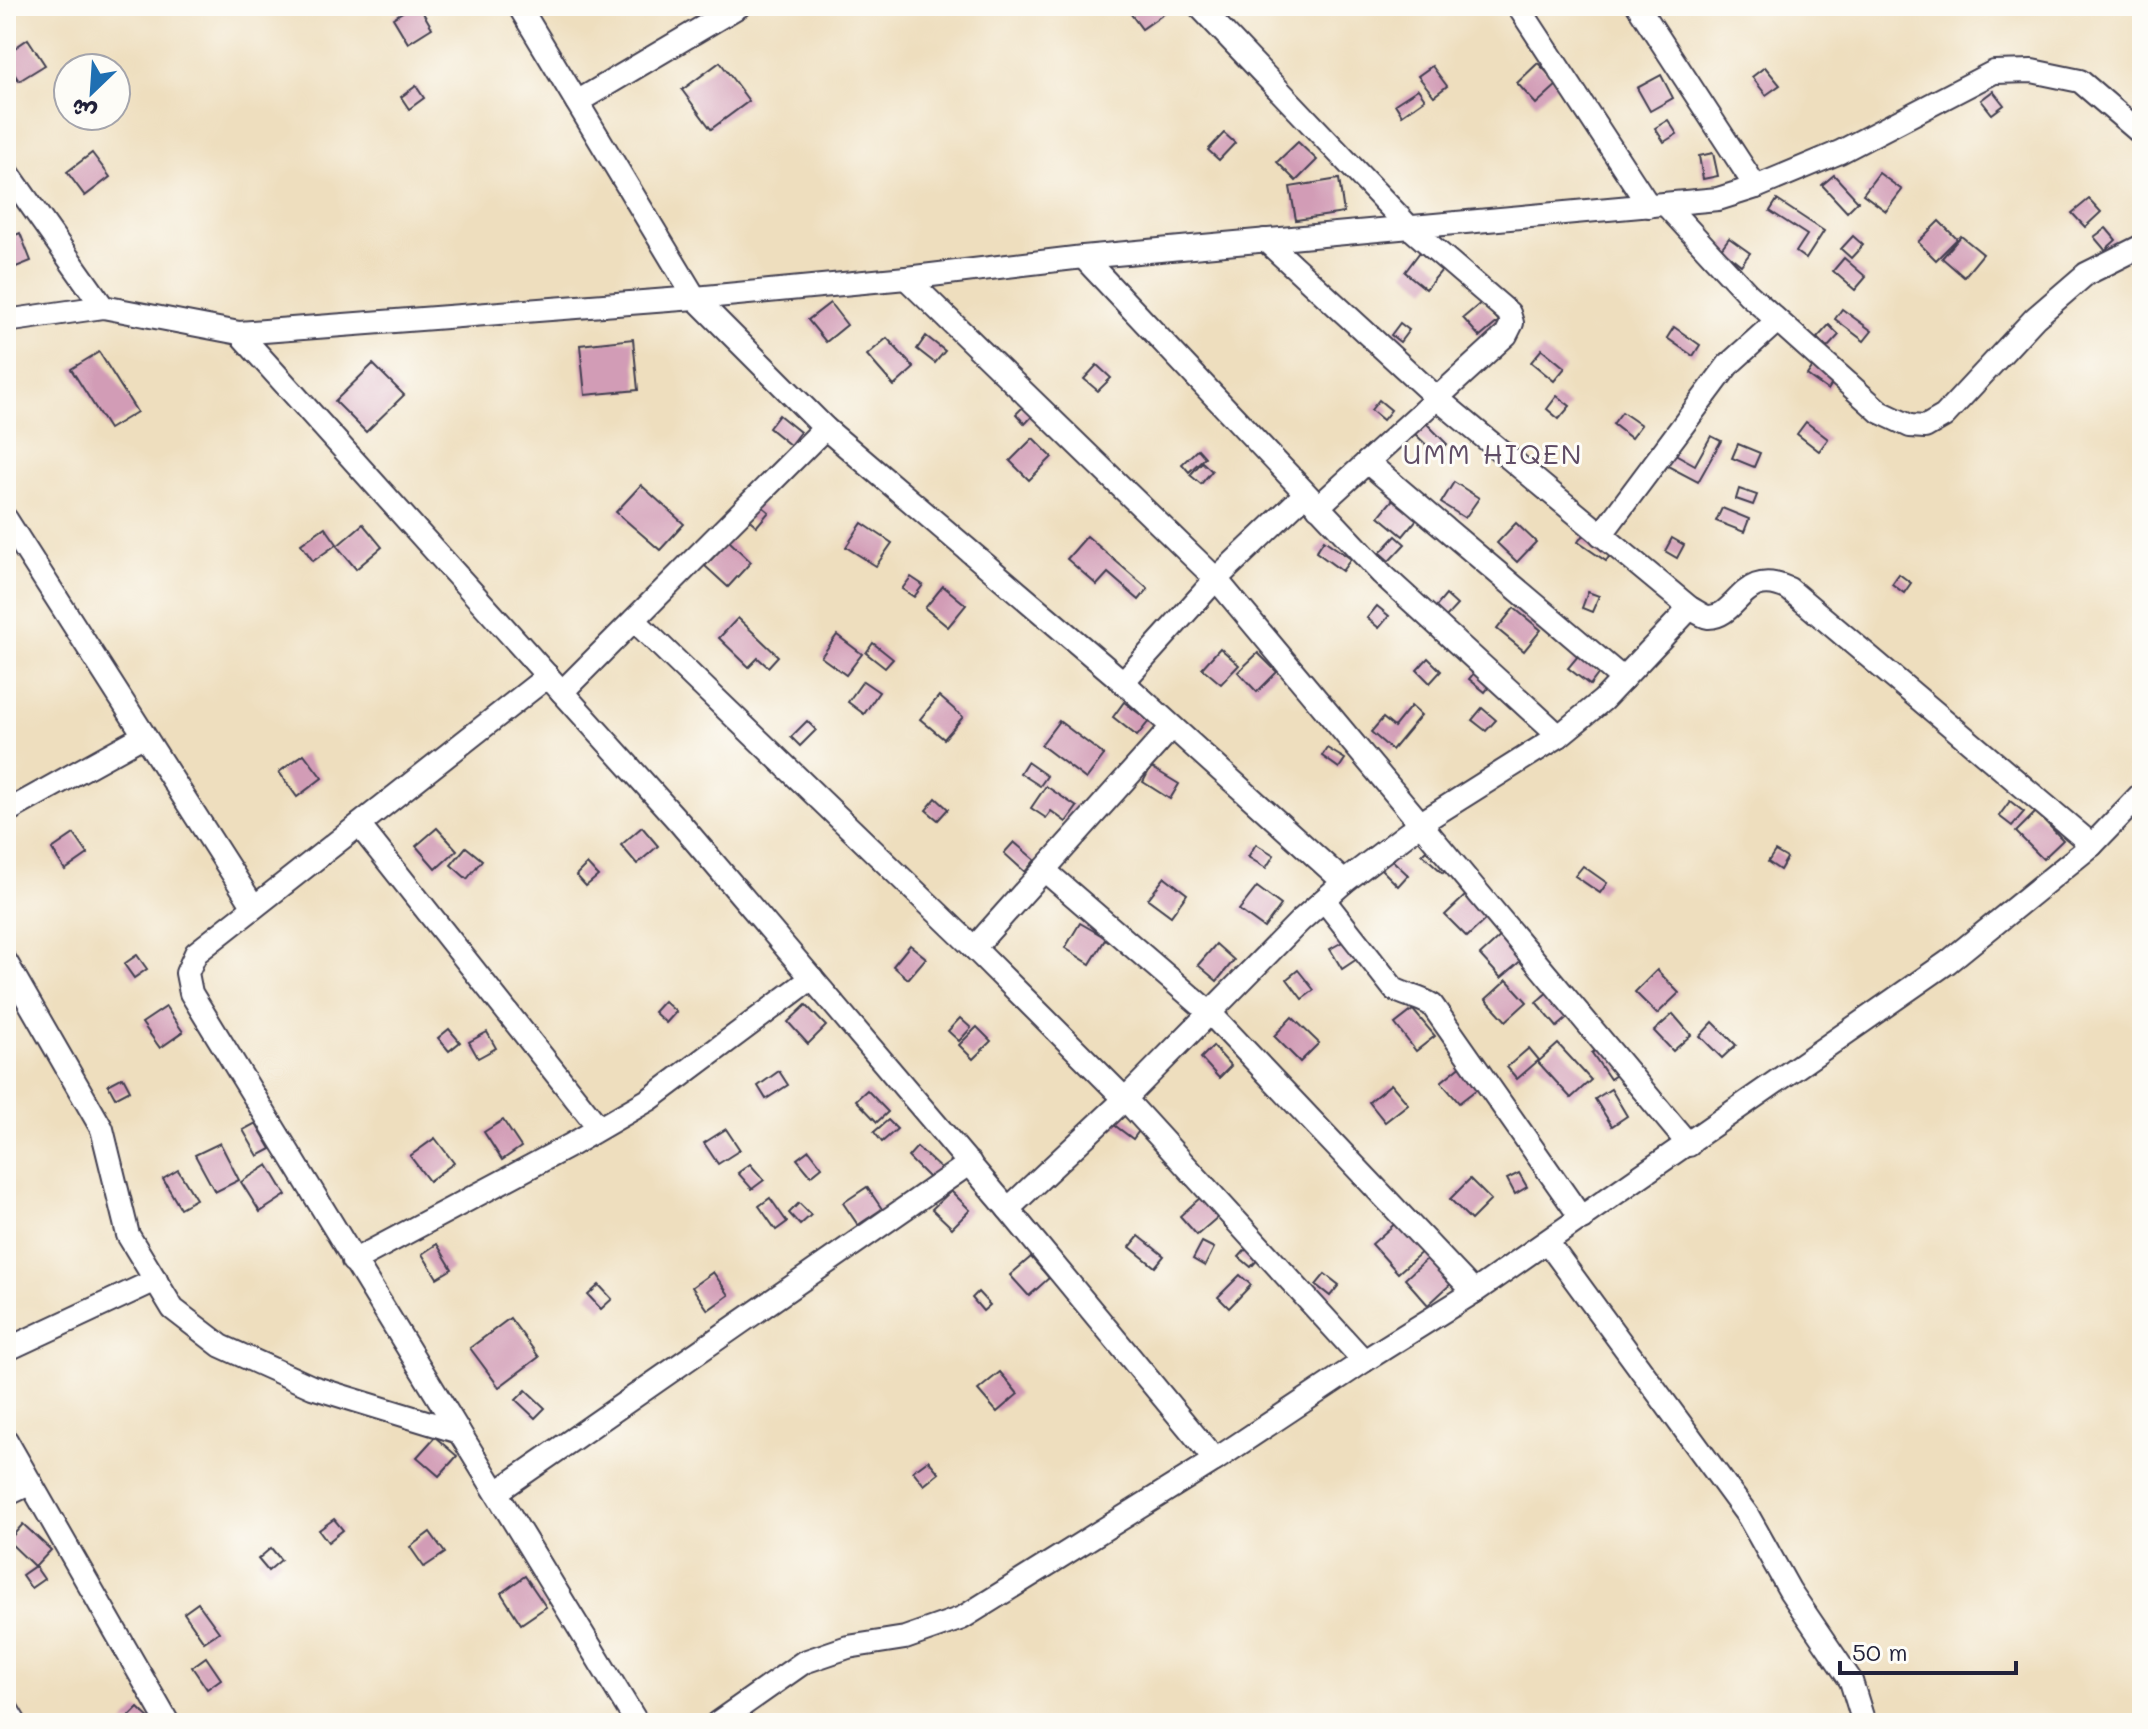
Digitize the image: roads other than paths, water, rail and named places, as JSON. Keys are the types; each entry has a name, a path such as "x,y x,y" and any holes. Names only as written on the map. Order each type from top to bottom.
{"street":[{"path":"519,6 695,298 825,428 1123,682 1344,882"},
{"path":"577,102 739,6"},
{"path":"1123,682 1216,579 1312,500 1367,462 1506,335 1512,323 1509,313 1409,227 1199,6"},
{"path":"1518,6 1657,205 1777,321 1880,412 1910,426 1925,427 1944,416 2035,318 2086,274 2142,246"},
{"path":"1638,6 1756,187"},
{"path":"6,321 103,307 239,333 695,298 1083,257 1718,199 1756,187 1840,152 1994,72 2032,71 2080,81 2142,134"},
{"path":"6,170 103,307"},
{"path":"1265,240 1438,399 1690,608 1706,617 1721,614 1740,595 1762,583 1776,583 1789,589 2092,845"},
{"path":"1083,257 1382,574 1559,736"},
{"path":"906,278 1216,579 1689,1145"},
{"path":"1601,535 1728,365 1777,321"},
{"path":"239,333 679,822 970,1163 1215,1460"},
{"path":"637,1723 191,993 187,973 196,953 254,907 359,825 555,684 634,620 825,428"},
{"path":"1367,462 1623,679"},
{"path":"6,519 254,907"},
{"path":"1008,1209 1125,1099 1300,921 1344,882 1421,823 1559,736 1603,700 1690,608"},
{"path":"634,620 974,948 1125,1099 1364,1361"},
{"path":"974,948 1172,727"},
{"path":"6,812 143,736"},
{"path":"717,1723 804,1662 848,1647 905,1638 962,1618 1215,1460 1474,1292 1948,962 2092,845 2142,793"},
{"path":"359,825 599,1128"},
{"path":"1044,870 1210,1013 1474,1292"},
{"path":"1324,900 1394,989 1432,1005 1582,1219"},
{"path":"6,962 102,1129 128,1235 173,1309 221,1346 312,1387 459,1432"},
{"path":"353,1261 650,1099 812,978"},
{"path":"497,1492 970,1163"},
{"path":"1548,1243 1748,1516 1790,1591 1851,1681 1864,1723"},
{"path":"6,1350 156,1280"},
{"path":"6,1440 168,1723"},
{"path":"6,1495 31,1483"},
{"path":"6,1708 15,1723"}],"district":[{"name":"UMM HIQEN","path":"1493,453"}]}
